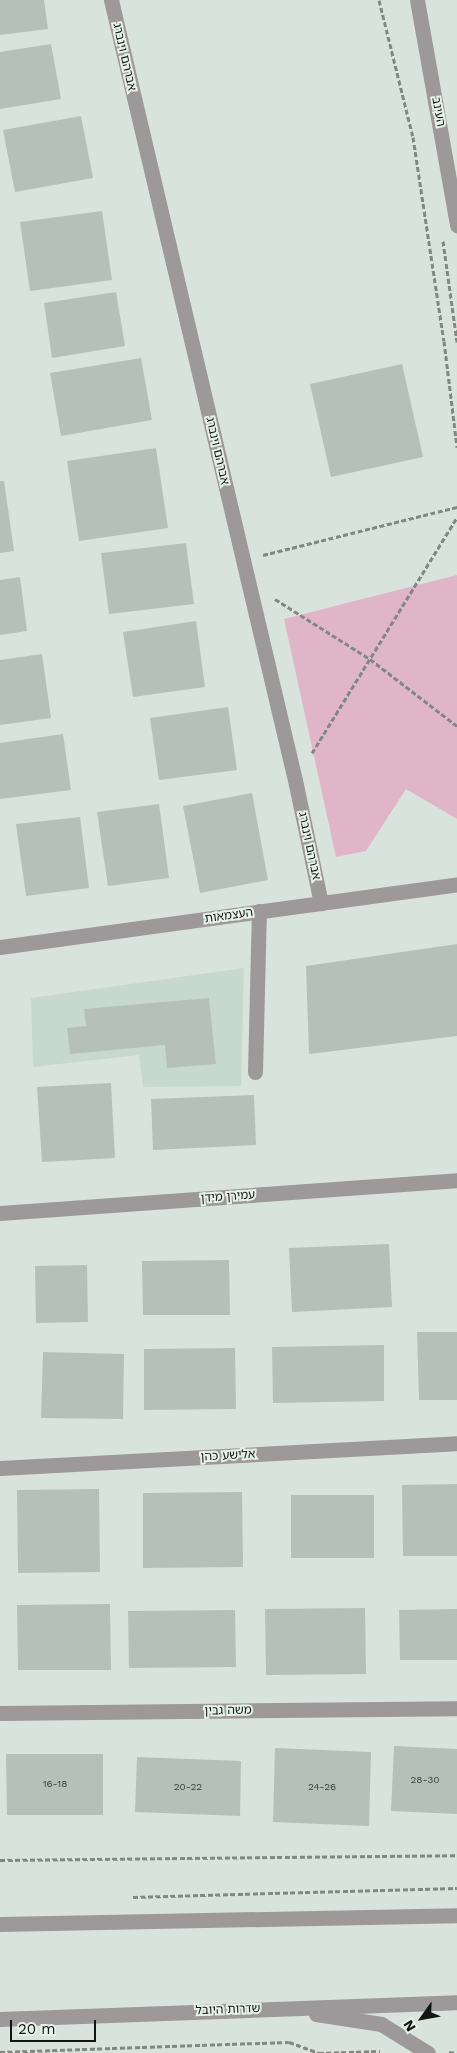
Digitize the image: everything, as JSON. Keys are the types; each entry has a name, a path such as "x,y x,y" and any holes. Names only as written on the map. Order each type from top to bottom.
{"street":[{"name":"אברהם וינברג","path":"111,0 295,780 321,903"},
{"name":"העינב","path":"417,0 450,139 457,225"},
{"name":"העצמאות","path":"0,946 457,884"},
{"path":"255,1072 259,911"},
{"path":"0,946 0,956"},
{"name":"עמירן מידן","path":"0,1214 457,1180"},
{"name":"אלישע כהן","path":"0,1468 457,1443"},
{"name":"משה גבין","path":"0,1713 457,1708"},
{"path":"0,1924 457,1915"},
{"name":"שדרות היובל","path":"0,2020 457,2002"},
{"path":"282,2008 381,2024 428,2053"}],"path":[{"path":"379,0 413,137 444,341 457,447"},
{"path":"242,560 457,507"},
{"path":"295,780 457,517"},
{"path":"248,582 370,658 457,726"},
{"path":"0,1860 457,1855"},
{"path":"129,1897 457,1888"},
{"path":"0,2052 289,2042 318,2053"}],"shaded area":[{"path":"457,575 457,819 406,789 366,851 336,857 284,619"},
{"path":"244,968 241,1086 143,1087 139,1055 33,1067 31,998"}],"building":[{"path":"0,0 44,0 48,29 0,35"},
{"path":"51,44 61,99 0,109 0,52"},
{"path":"81,116 93,178 15,192 3,130"},
{"path":"102,211 112,280 30,291 20,222"},
{"path":"116,292 125,346 52,358 44,303"},
{"path":"141,358 152,420 61,436 50,373"},
{"path":"402,364 423,457 331,477 310,384"},
{"path":"156,448 168,528 79,541 67,461"},
{"path":"0,481 4,481 14,551 0,553"},
{"path":"186,543 194,604 109,614 101,553"},
{"path":"20,577 27,631 0,635 0,580"},
{"path":"196,621 205,687 133,697 123,632"},
{"path":"42,654 51,718 0,725 0,660"},
{"path":"228,707 237,770 159,780 150,718"},
{"path":"63,734 71,790 0,799 0,743"},
{"path":"252,793 268,880 200,893 183,806"},
{"path":"159,804 169,878 108,886 97,812"},
{"path":"80,817 89,888 26,896 16,824"},
{"path":"457,944 457,1036 309,1054 306,966"},
{"path":"209,998 216,1064 167,1068 165,1045 70,1054 67,1028 86,1026 84,1009"},
{"path":"111,1083 115,1158 42,1162 37,1087"},
{"path":"254,1095 256,1145 153,1150 151,1099"},
{"path":"389,1244 392,1307 292,1312 289,1248"},
{"path":"229,1260 230,1315 143,1315 142,1261"},
{"path":"87,1265 88,1322 36,1323 35,1266"},
{"path":"417,1332 457,1332 457,1400 419,1400"},
{"path":"384,1345 384,1401 273,1403 272,1347"},
{"path":"235,1348 236,1409 144,1410 144,1349"},
{"path":"43,1352 124,1354 123,1419 41,1418"},
{"path":"457,1484 457,1556 403,1556 402,1485"},
{"path":"99,1489 100,1572 18,1573 17,1490"},
{"path":"242,1492 243,1567 143,1568 143,1493"},
{"path":"291,1495 374,1495 374,1558 291,1558"},
{"path":"110,1604 111,1670 18,1670 17,1605"},
{"path":"365,1608 366,1674 266,1675 265,1609"},
{"path":"457,1609 457,1660 400,1660 399,1610"},
{"path":"235,1610 236,1667 129,1668 128,1611"},
{"path":"394,1746 457,1749 457,1814 391,1811"},
{"path":"275,1748 371,1752 369,1826 273,1822"},
{"path":"6,1754 103,1754 103,1815 7,1815"},
{"path":"137,1757 241,1761 240,1816 135,1812"}]}
